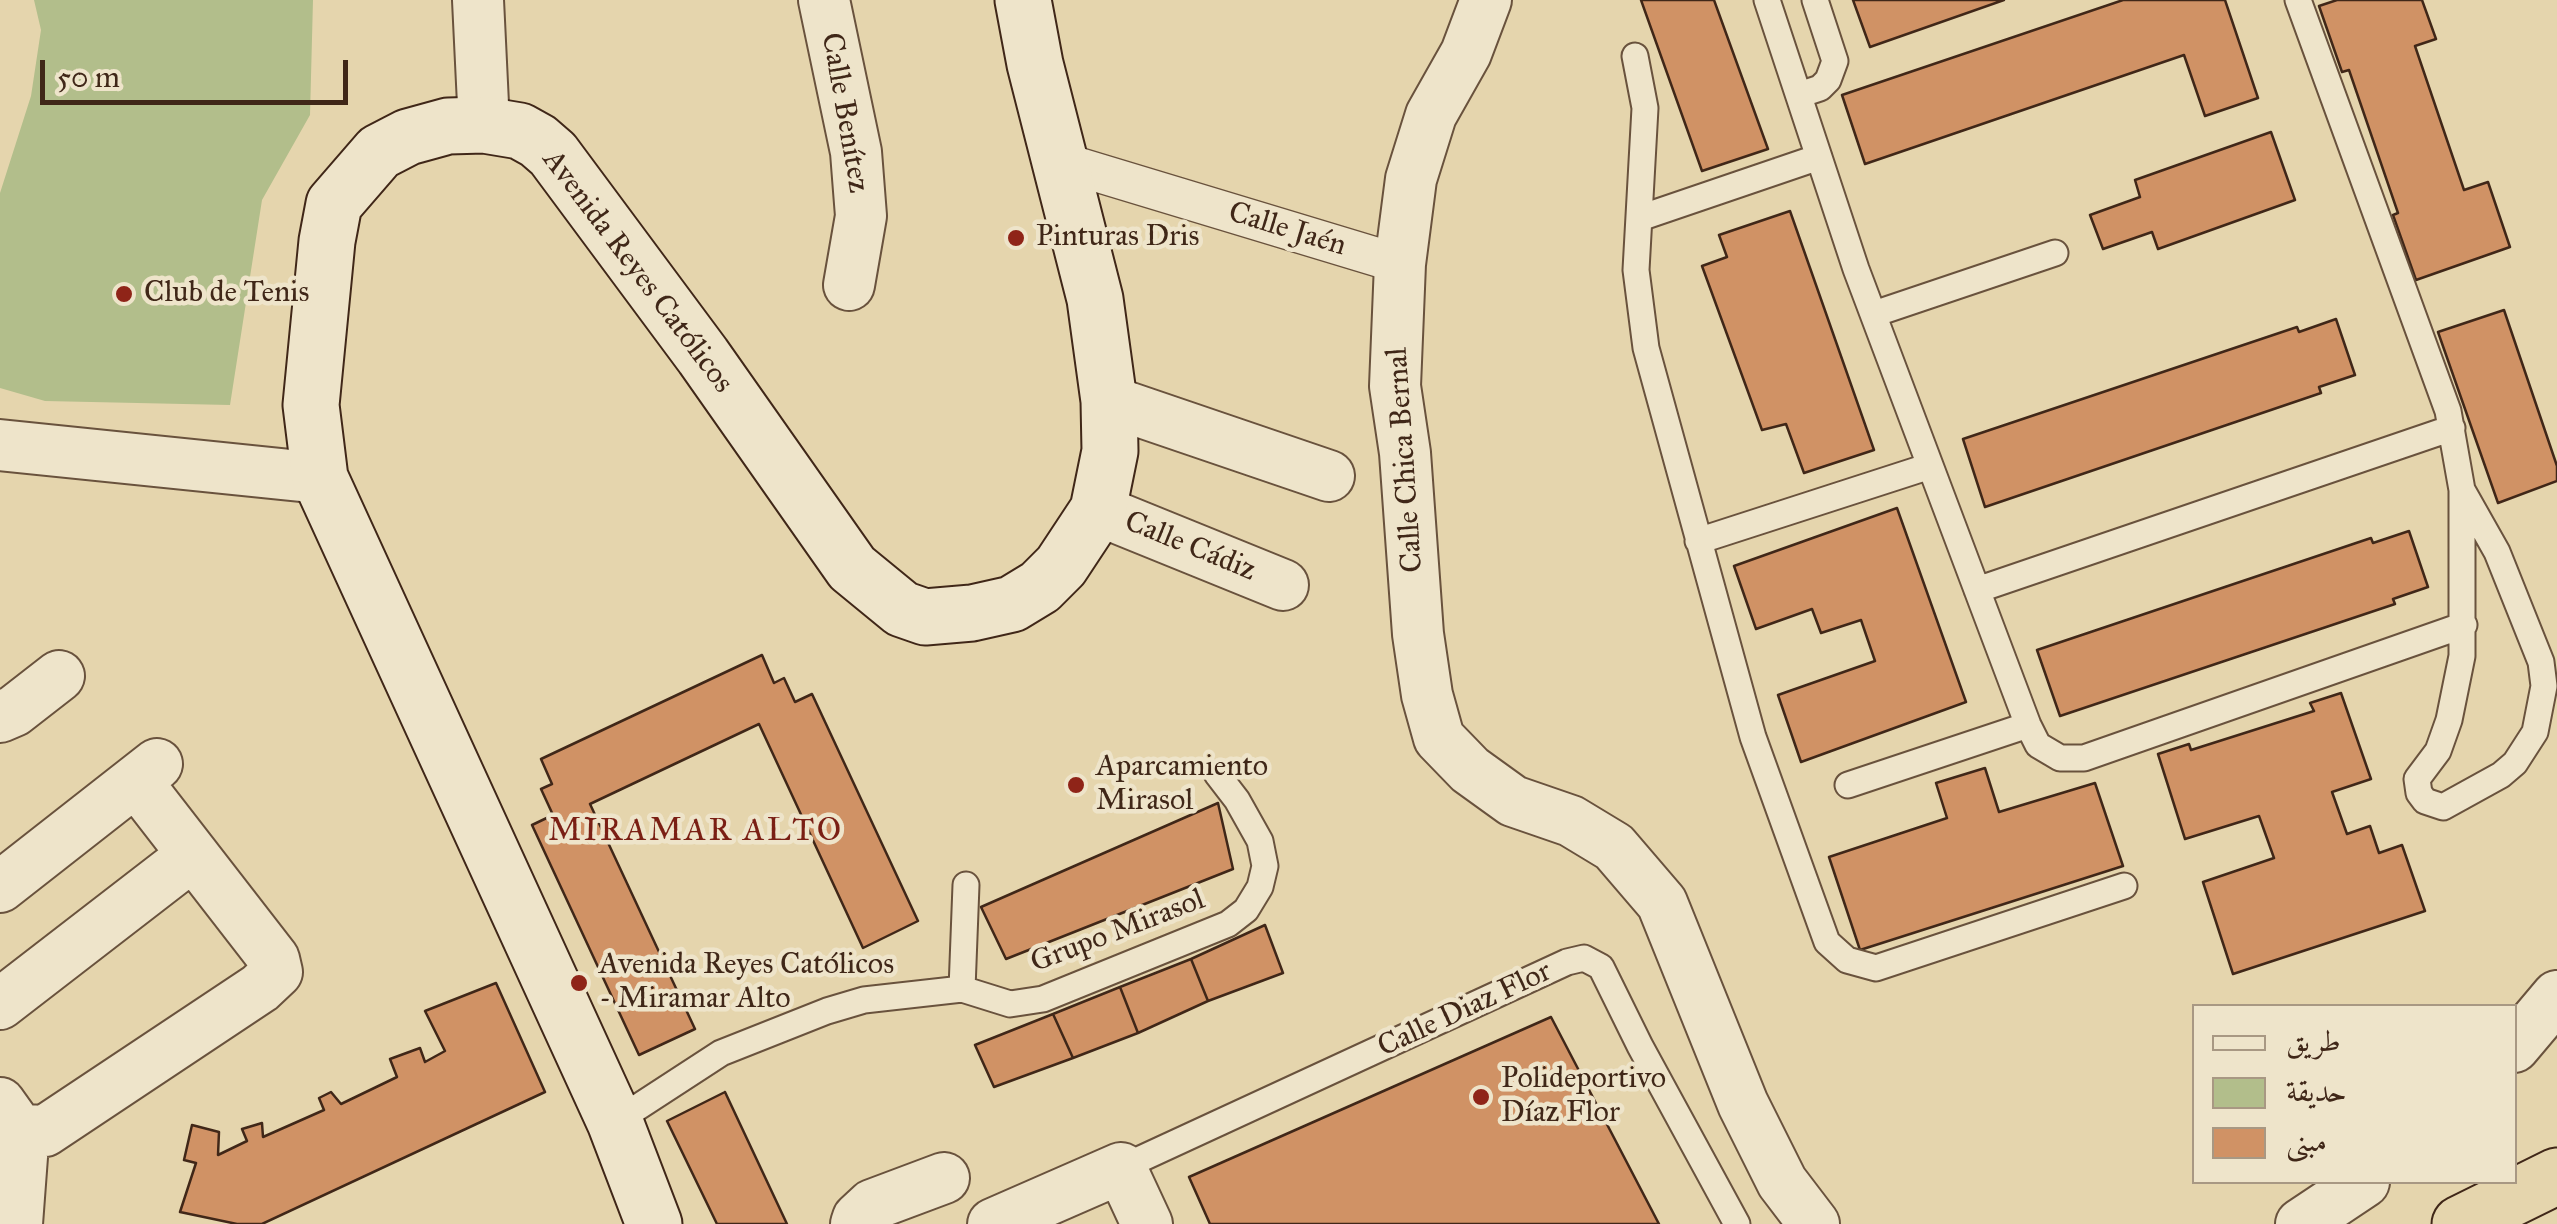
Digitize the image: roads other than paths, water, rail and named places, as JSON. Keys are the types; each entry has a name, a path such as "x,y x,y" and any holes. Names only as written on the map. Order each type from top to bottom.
{"highway":[{"path":"2460,1224 2557,1176"}],"main road":[{"name":"Avenida Reyes Católicos","path":"654,1224 615,1122 320,478 311,405 326,241 334,204 379,152 408,137 448,126 520,131 553,154 703,356 852,568 902,610 925,618 1012,604 1040,587 1062,566 1098,510 1110,451 1109,400 1095,299 1022,0"}],"street":[{"path":"478,0 484,126"},
{"name":"Calle Benítez","path":"824,0 856,152 860,216 848,285"},
{"name":"Calle Chica Bernal","path":"1486,0 1466,53 1431,115 1411,179 1400,264 1395,386 1405,453 1418,634 1438,738 1470,770 1513,802 1571,821 1614,848 1662,903 1743,1104 1782,1182 1814,1224"},
{"name":"Calle Jaén","path":"1059,162 1400,264"},
{"path":"1109,400 1329,476"},
{"path":"0,445 320,478"},
{"name":"Calle Cádiz","path":"1098,510 1283,585"},
{"path":"0,717 60,676"},
{"path":"0,887 146,772 193,855 274,959 276,972 260,988 54,1126 45,1130 12,1117 18,1224"},
{"path":"0,1004 193,855"},
{"path":"2517,1043 2557,996"},
{"path":"993,1224 1121,1168 1148,1224"},
{"path":"856,1224 872,1206 944,1178"},
{"path":"2300,1224 2361,1184"}],"lane":[{"path":"1767,0 1874,314 2038,745 2049,754 2072,760 2084,758 2464,625"},
{"path":"1798,95 1820,88 1828,80 1834,61 1815,0"},
{"path":"2298,0 2452,428 2462,490 2464,625 2449,720 2438,751 2417,779 2420,793 2434,806 2443,807 2515,763 2535,732 2544,686 2541,662 2496,552 2462,490"},
{"path":"1635,56 1645,108 1636,270 1646,348 1753,737 1820,930 1835,952 1860,966 1876,968 2124,886"},
{"path":"1640,218 1819,157"},
{"path":"1874,314 2055,253"},
{"path":"1977,590 2452,428"},
{"path":"1698,541 1930,466"},
{"path":"1848,786 2028,725"},
{"name":"Grupo Mirasol","path":"962,989 1010,1004 1043,999 1228,924 1246,910 1260,888 1265,866 1260,841 1216,774"},
{"path":"615,1122 721,1053 827,1011 864,1000 962,989 966,885"},
{"name":"Calle Diaz Flor","path":"1121,1168 1567,962 1584,958 1600,967 1737,1224"}],"place":[{"name":"Pinturas Dris","path":"1016,238"},
{"name":"Club de Tenis","path":"124,294"},
{"name":"Aparcamiento Mirasol","path":"1076,785"},
{"name":"Avenida Reyes Católicos - Miramar Alto","path":"579,983"},
{"name":"Polideportivo Díaz Flor","path":"1481,1097"}],"district":[{"name":"MIRAMAR ALTO","path":"696,832"}]}
